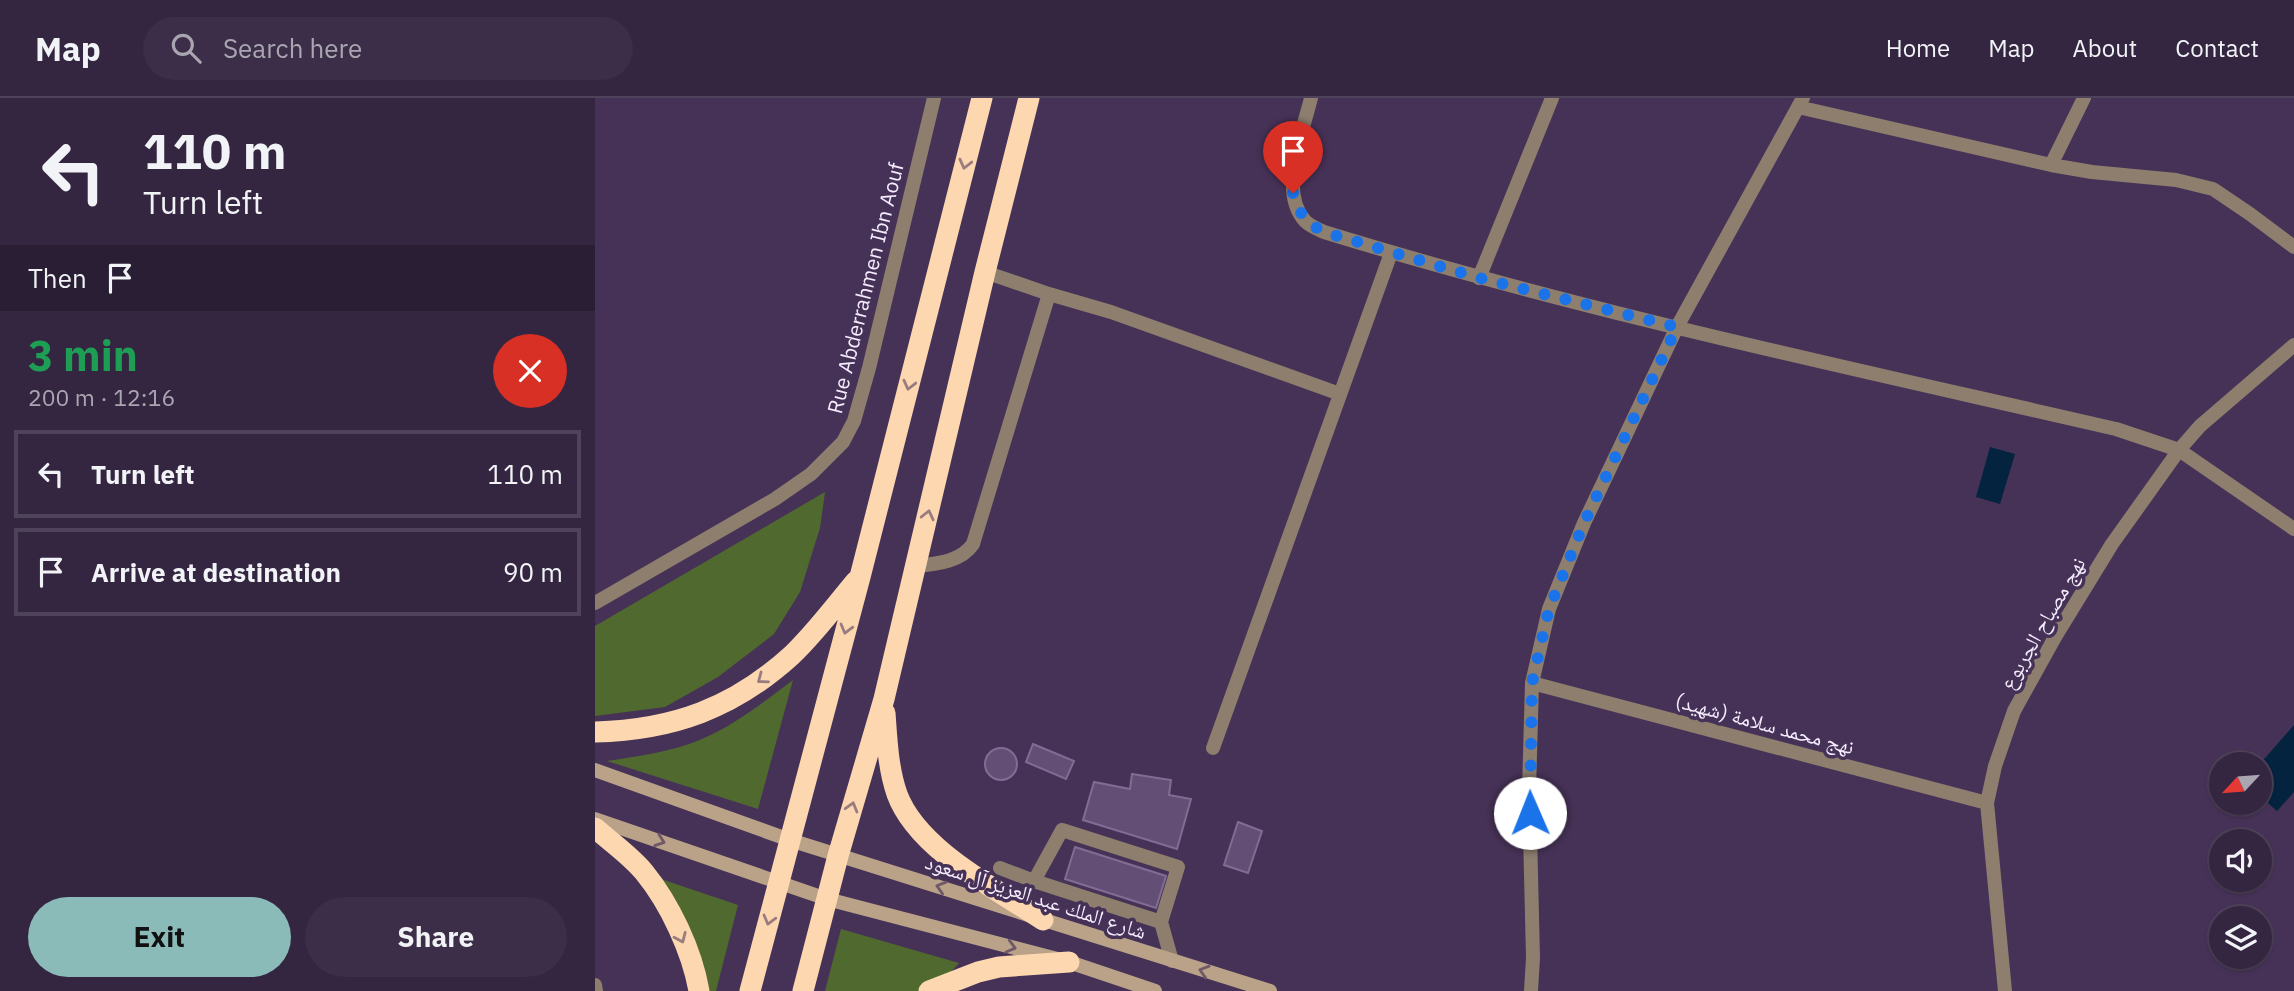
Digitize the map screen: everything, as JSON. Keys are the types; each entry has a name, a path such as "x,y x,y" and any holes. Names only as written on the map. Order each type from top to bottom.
{"highway":[{"path":"750,991 860,577 982,98"},
{"path":"803,991 838,856 884,699 1029,98"},
{"path":"595,732 670,724 705,713 737,697 766,677 793,653 860,577"},
{"path":"884,699 891,772 905,810 923,834 949,856 1043,920"},
{"path":"595,828 643,870 659,893 683,939 699,991"},
{"path":"929,991 999,967 1069,962"}],"main road":[{"name":"شارع الملك عبد العزيز آل سعود","path":"595,770 838,856 1270,991"},
{"path":"595,820 827,899 1069,962 1155,991"}],"street":[{"name":"Rue Abderrahmen Ibn Aouf","path":"595,603 775,499 811,474 843,442 854,421 869,368 934,98"},
{"path":"1311,98 1293,173 1293,193 1298,211 1307,223 1324,232 1479,278 2116,429 2179,450 2294,529"},
{"path":"1479,278 1552,98"},
{"path":"2051,165 2084,98"},
{"path":"1531,991 1533,958 1529,790 1532,683 1549,609 1584,523 1677,327 1801,103 2051,165 2176,180 2213,189 2294,247"},
{"path":"1213,748 1391,253"},
{"path":"985,272 1111,312 1340,394"},
{"path":"916,566 963,555 973,544 1049,294"},
{"name":"نهج مصباح الجربوع","path":"2005,991 1987,803 1995,766 2014,711 2112,544 2179,450 2200,426 2294,345"},
{"name":"نهج محمد سلامة (شهيد)","path":"1532,683 1987,803"},
{"path":"1034,881 1062,830 1178,867 1161,922 1172,961"},
{"path":"1000,868 1161,922"},
{"path":"595,985 596,991"}],"green space":[{"path":"825,492 820,528 800,592 774,634 718,677 665,707 595,716 595,626"},
{"path":"793,680 758,809 607,761 667,750 702,739 738,720"},
{"path":"652,876 738,905 716,991 710,991 689,932"},
{"path":"841,929 959,963 934,991 825,991"}],"water":[{"path":"1990,447 2015,454 2000,504 1976,497"},
{"path":"2294,725 2294,792 2277,811 2272,807 2270,752"}],"building":[{"path":"1033,744 1074,761 1066,779 1026,762"},
{"path":"1001,748 1013,752 1017,764 1013,776 1001,780 989,776 985,764 989,752"},
{"path":"1132,774 1171,780 1169,795 1191,799 1177,849 1083,820 1094,782 1130,789"},
{"path":"1238,822 1262,831 1248,873 1224,865"},
{"path":"1075,847 1166,876 1156,908 1065,879"}],"route":[{"path":"1293,193 1298,211 1307,223 1324,232 1479,278 1677,327 1584,523 1549,609 1532,683 1530,813"}]}
